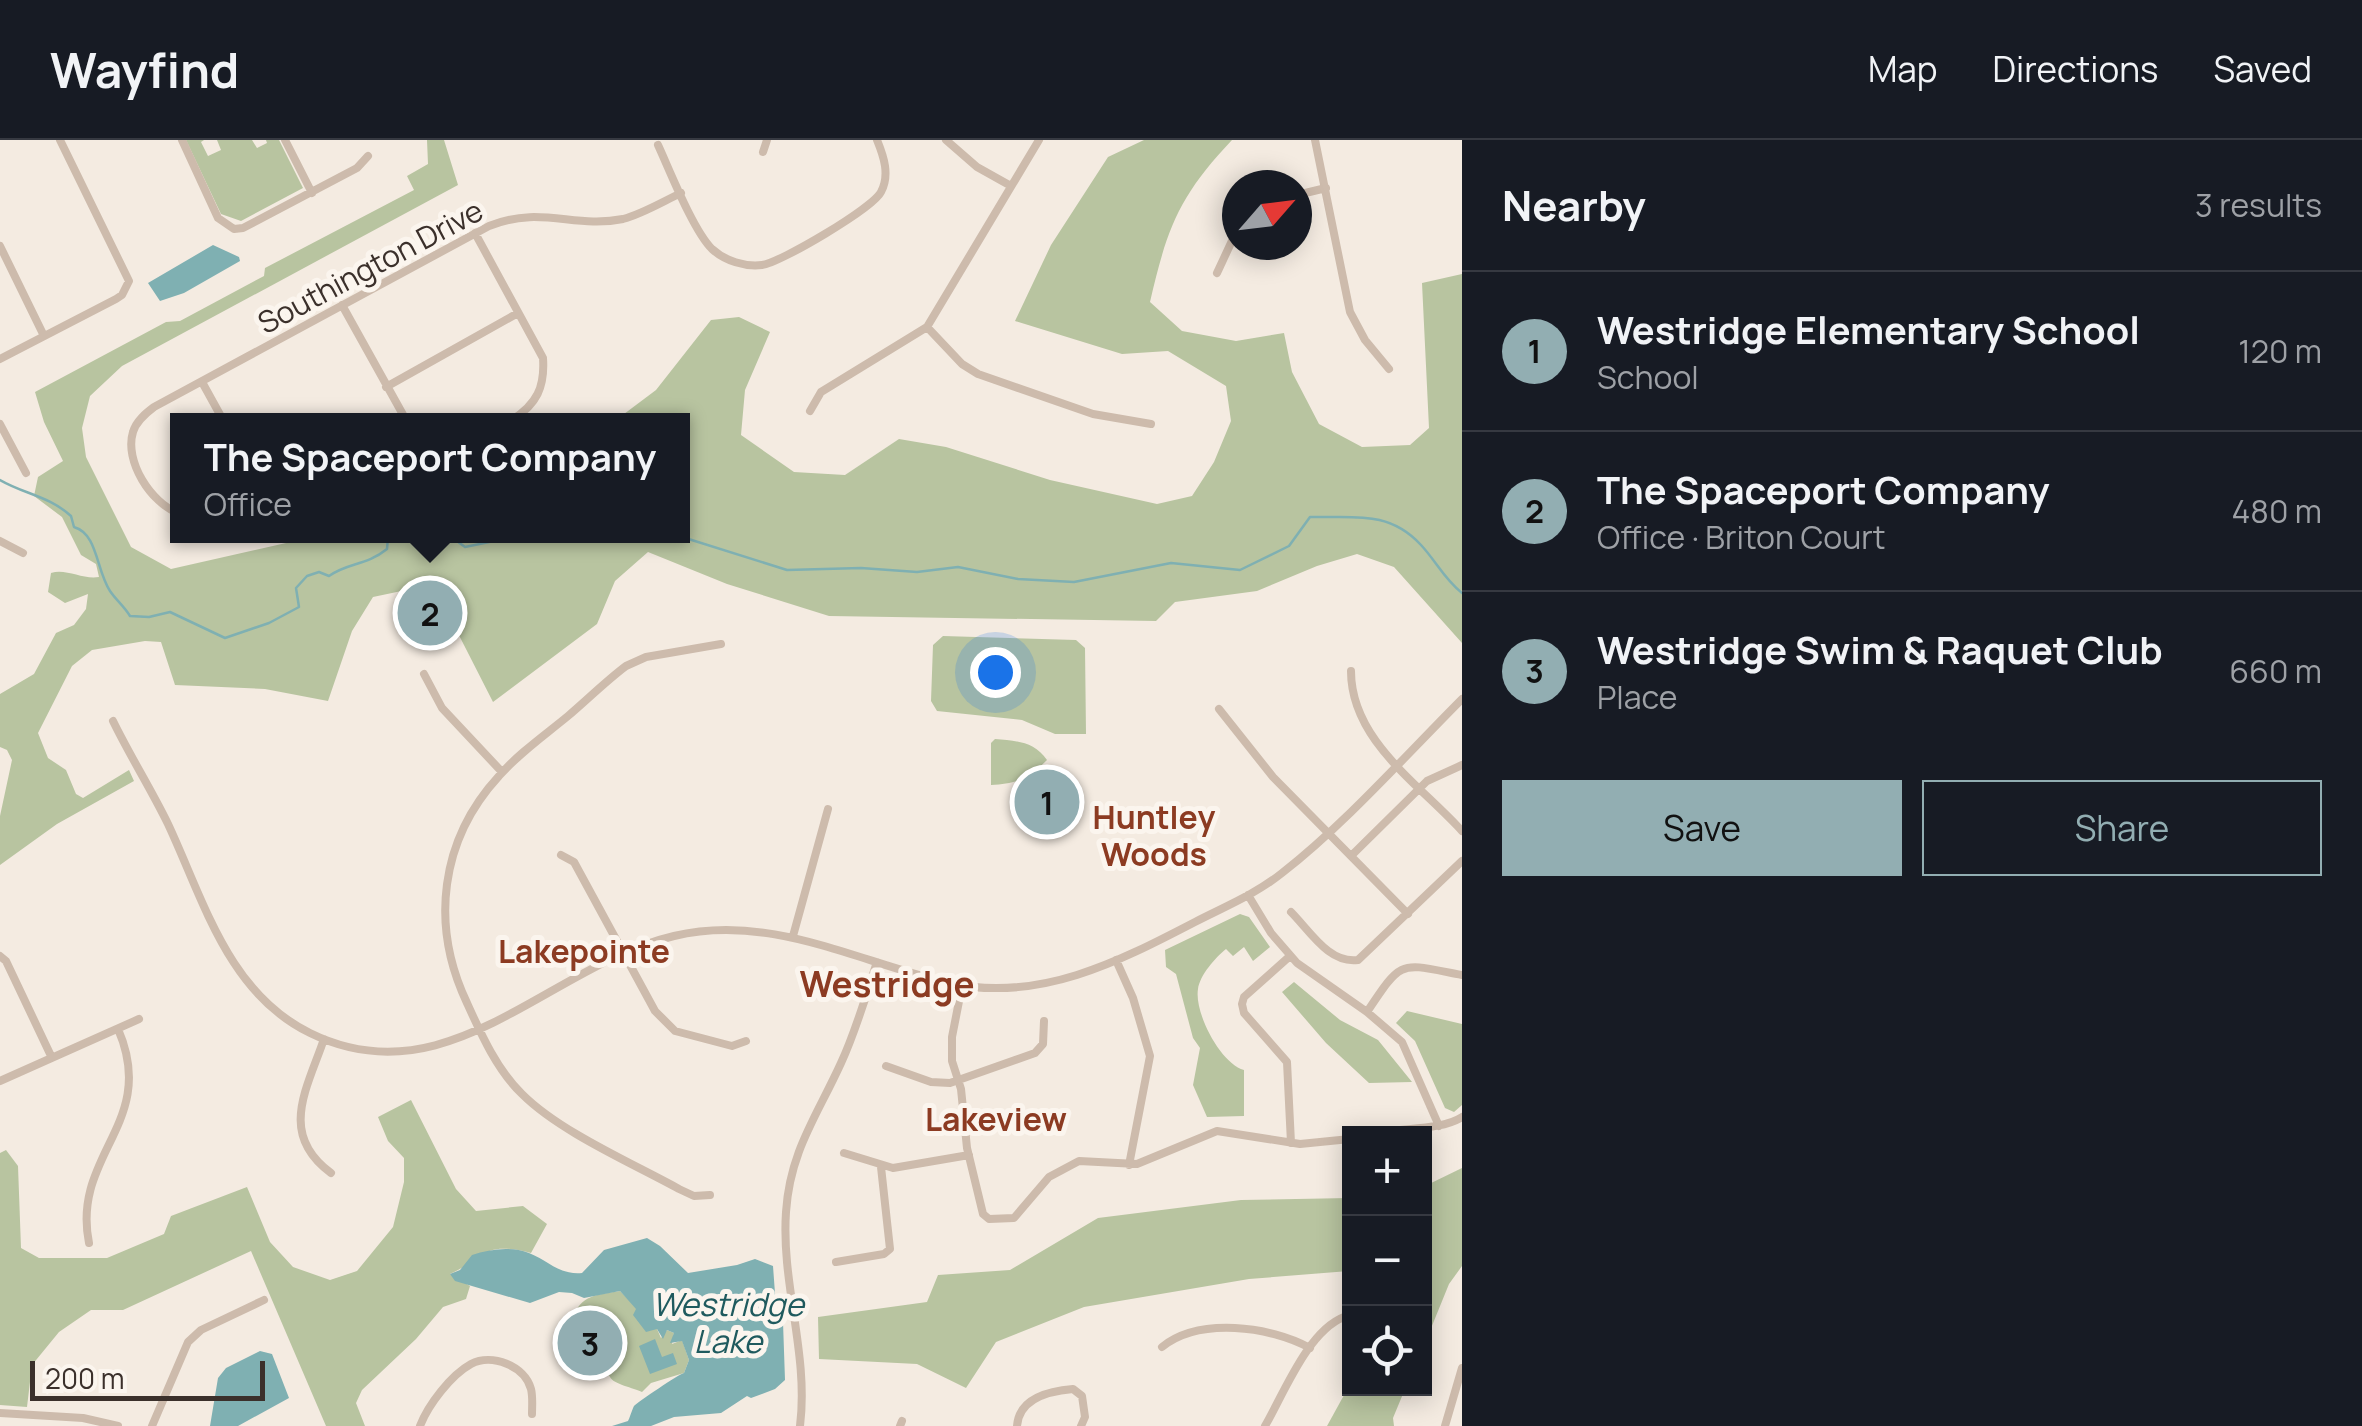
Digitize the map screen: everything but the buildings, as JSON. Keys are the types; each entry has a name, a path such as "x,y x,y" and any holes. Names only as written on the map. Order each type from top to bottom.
{"street":[{"path":"0,359 122,296 129,281 60,140"},
{"path":"182,140 218,218 229,227 243,228 312,193 358,168 368,156"},
{"path":"285,140 312,193"},
{"path":"762,152 767,140"},
{"path":"656,142 713,250 732,261 768,264 876,199 886,170 877,140"},
{"path":"946,140 977,167 1010,186"},
{"path":"810,411 821,392 928,327 1039,140"},
{"path":"1315,140 1350,312 1389,369"},
{"path":"1312,191 1326,188"},
{"name":"Southington Drive","path":"170,510 150,492 132,452 133,432 144,414 506,219 525,215 588,221 624,218 681,193"},
{"path":"474,234 542,358 544,376 531,408 523,413"},
{"path":"0,246 4,264 44,336"},
{"path":"1217,272 1223,260"},
{"path":"342,306 402,413"},
{"path":"386,387 518,313"},
{"path":"928,327 962,364 988,378 1092,414 1150,424"},
{"path":"202,382 219,413"},
{"path":"0,424 26,473"},
{"path":"0,542 22,553"},
{"path":"710,1195 688,1194 548,1115 510,1080 480,1030 452,968 445,933 444,894 458,838 476,804 502,772 626,666 646,657 721,644"},
{"path":"1351,671 1352,694 1361,719 1396,764 1462,831"},
{"path":"424,674 442,708 502,772"},
{"path":"112,722 153,794 236,969 268,1006 296,1026 324,1039 359,1049 399,1052 435,1047 480,1030 624,954 654,941 697,932 750,930 794,936 962,986 1039,986 1078,976 1248,895 1280,875 1462,700"},
{"path":"1219,709 1253,754 1408,914"},
{"path":"1351,856 1420,787 1440,773 1462,765"},
{"path":"794,936 828,809"},
{"path":"561,856 574,862 656,1012 675,1031 732,1046 746,1041"},
{"path":"1292,912 1333,955 1351,961 1365,956 1462,861"},
{"path":"1248,895 1290,956 1402,1042 1439,1126"},
{"path":"0,956 6,961 52,1058"},
{"path":"1290,956 1244,997 1242,1004 1244,1013 1287,1062 1292,1144"},
{"path":"1116,960 1138,1011 1150,1056 1129,1165"},
{"path":"800,1426 802,1372 786,1242 788,1193 798,1148 843,1060 877,962"},
{"path":"1367,1012 1392,974 1404,967 1462,976"},
{"path":"962,986 951,1049 969,1156 983,1214 989,1219 1014,1218 1049,1177 1068,1164 1090,1160 1129,1165 1148,1162 1217,1132 1292,1144 1342,1141"},
{"path":"0,1081 139,1019"},
{"path":"886,1066 931,1082 959,1081 1035,1053 1043,1044 1044,1021"},
{"path":"89,1243 85,1214 92,1180 128,1100 128,1058 118,1029"},
{"path":"324,1039 300,1109 299,1125 310,1152 331,1174"},
{"path":"1432,1126 1462,1117"},
{"path":"844,1153 893,1168 969,1156"},
{"path":"836,1262 884,1254 890,1249 882,1167"},
{"path":"152,1426 188,1342 202,1330 264,1300"},
{"path":"1264,1426 1324,1328 1342,1318"},
{"path":"1162,1347 1184,1334 1240,1328 1282,1335 1310,1348"},
{"path":"420,1426 466,1366 482,1360 498,1361 522,1374 532,1390 532,1414"},
{"path":"1445,1426 1462,1368"},
{"path":"1016,1426 1021,1409 1036,1398 1073,1390 1082,1396 1086,1417 1081,1426"},
{"path":"1452,1402 1462,1404"},
{"path":"0,1413 83,1418 118,1426"}],"green space":[{"path":"186,140 204,140 201,142 208,156 221,150 217,140 252,140 257,148 266,140 279,140 303,188 241,221 221,214"},
{"path":"427,140 444,140 458,185 122,366 90,396 82,428 86,457 131,547 171,569 286,543 690,543 690,413 625,413 656,390 711,320 739,317 770,332 745,390 741,435 794,472 845,475 899,439 946,447 1050,480 1157,504 1192,496 1214,462 1231,421 1226,386 1168,351 1122,354 1015,321 1051,245 1108,157 1144,140 1232,140 1187,196 1169,233 1150,302 1182,331 1236,341 1284,333 1292,372 1319,424 1362,447 1410,445 1429,428 1422,283 1462,274 1462,643 1394,567 1357,554 1257,591 1175,602 1156,621 829,616 727,584 648,552 615,581 597,624 493,702 439,596 411,589 373,597 352,631 328,701 265,689 175,685 161,642 92,650 72,666 38,733 48,758 66,770 76,794 83,798 129,770 134,781 57,824 0,865 0,816 12,760 7,750 0,747 0,694 34,674 56,633 74,625 86,609 88,594 65,603 48,592 51,573 99,577 96,564 81,555 62,517 34,496 38,477 63,461 35,392 166,322 180,321 264,276 265,268 414,190 407,176 428,164"},
{"path":"943,636 1076,640 1085,648 1086,734 1055,734 1022,720 937,711 931,701 933,645"},
{"path":"995,739 1030,746 1047,760 1022,779 991,785 991,743"},
{"path":"1240,914 1249,917 1270,947 1253,961 1244,947 1233,956 1226,949 1202,978 1198,999 1218,1048 1244,1070 1244,1116 1207,1117 1193,1085 1200,1048 1193,1038 1176,974 1166,967 1165,950"},
{"path":"1294,982 1340,1020 1378,1040 1412,1082 1369,1083 1326,1043 1282,992"},
{"path":"1407,1011 1462,1024 1462,1105 1454,1112 1445,1108 1415,1041 1396,1023"},
{"path":"411,1100 456,1189 476,1211 523,1206 547,1224 531,1253 494,1250 450,1274 470,1286 466,1299 443,1307 416,1339 362,1390 356,1403 365,1426 326,1426 251,1251 123,1310 91,1310 59,1332 32,1365 27,1407 0,1405 0,1153 6,1150 18,1166 21,1248 39,1258 107,1258 164,1234 171,1216 247,1187 270,1242 293,1267 330,1280 357,1271 393,1227 404,1182 404,1158 388,1141 378,1117"},
{"path":"1462,1168 1462,1266 1449,1284 1432,1326 1432,1216 1432,1183"},
{"path":"1342,1198 1342,1272 1249,1279 1084,1307 996,1342 966,1388 917,1364 819,1359 818,1317 927,1302 938,1275 1010,1270 1098,1218 1241,1200"},
{"path":"620,1291 661,1338 667,1330 674,1333 672,1344 682,1340 689,1360 684,1373 651,1383 642,1392 612,1379 593,1331 581,1331 572,1319 585,1300"},
{"path":"1344,1396 1402,1396 1393,1418 1394,1426 1327,1426"}],"water":[{"path":"213,245 240,261 184,293 160,301 148,283"},
{"name":"Westridge Lake","path":"647,1238 688,1273 755,1259 773,1266 776,1307 783,1322 785,1380 775,1389 747,1396 721,1413 674,1417 651,1426 612,1426 628,1421 634,1406 684,1373 689,1360 682,1341 670,1343 674,1333 667,1330 663,1339 657,1329 646,1332 633,1315 636,1309 620,1291 584,1298 559,1292 530,1303 455,1281 450,1274 460,1270 472,1255 508,1249 529,1253 567,1272 582,1273 604,1250"},
{"path":"655,1339 662,1357 673,1353 677,1364 650,1374 639,1346"},
{"path":"260,1351 272,1354 289,1398 238,1426 210,1426 218,1378 226,1368"}],"waterway":[{"path":"0,480 54,504 71,516 74,527 88,537 105,583 130,616 170,612 225,638 269,623 299,607 296,588 307,576 319,572 329,576 372,558 387,549 388,543"},
{"path":"690,539 787,570 861,568 917,572 958,567 1018,579 1074,582 1171,563 1240,570 1289,546 1310,517 1356,517 1383,521 1409,534 1462,593"},
{"path":"460,543 465,547 485,543"}],"place":[{"name":"The Spaceport Company","path":"430,613"},
{"name":"Westridge Elementary School","path":"1047,802"},
{"name":"Westridge Swim & Raquet Club","path":"590,1343"}],"district":[{"name":"Huntley Woods","path":"1154,836"},
{"name":"Lakepointe","path":"584,951"},
{"name":"Westridge","path":"887,984"},
{"name":"Lakeview","path":"996,1119"}]}
